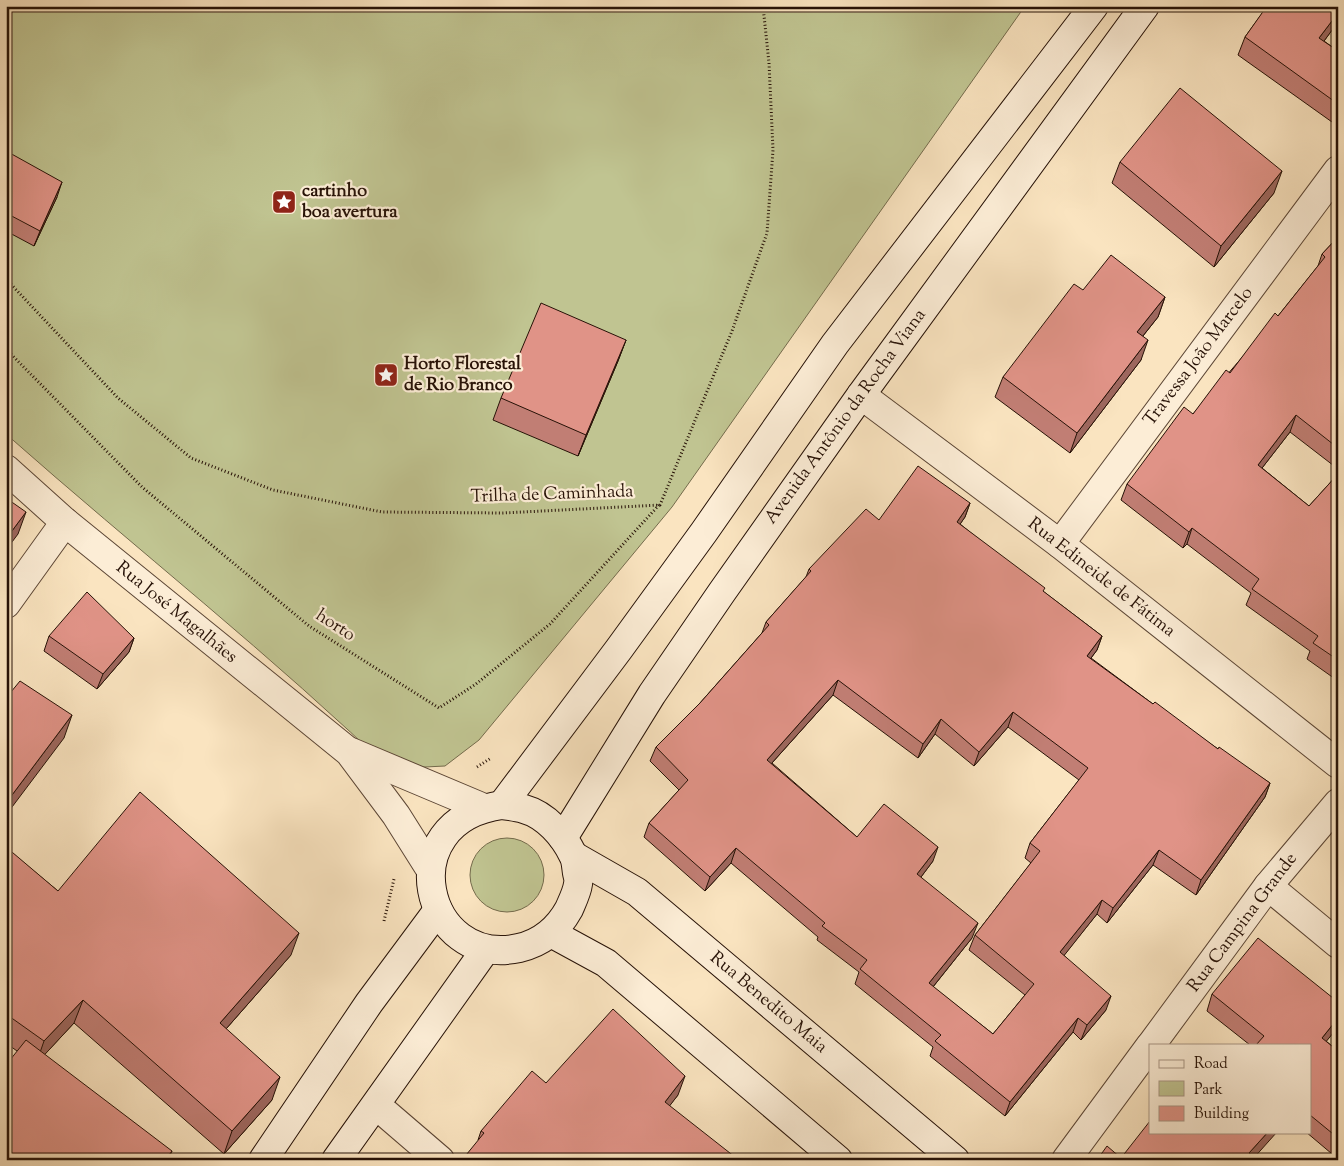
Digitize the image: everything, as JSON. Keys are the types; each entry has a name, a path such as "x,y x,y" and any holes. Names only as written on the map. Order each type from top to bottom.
{"street":[{"path":"493,806 625,641 835,344 1094,6"},
{"name":"Avenida Antônio da Rocha Viana","path":"569,847 652,694 727,584 1145,6"},
{"name":"Travessa João Marcelo","path":"1060,544 1338,170"},
{"name":"Rua Edineide de Fátima","path":"862,395 1060,544 1338,764"},
{"name":"Rua José Magalhães","path":"6,469 65,522 349,752 396,816 430,870"},
{"path":"6,604 65,522"},
{"name":"Rua José Magalhães","path":"349,752 493,806"},
{"name":"Rua Campina Grande","path":"1152,1044 1268,886 1338,803"},
{"path":"493,806 526,809 547,821 569,847 579,883 568,910 551,933 531,945 508,950 486,948 466,941 450,928 438,910 431,891 430,870 436,848 448,830 464,816 493,806"},
{"name":"Rua Benedito Maia","path":"569,847 637,892 955,1160"},
{"path":"1268,886 1338,944"},
{"path":"263,1160 369,1003 438,910"},
{"path":"551,933 606,963 838,1160"},
{"path":"336,1160 486,948"},
{"name":"Rua Campina Grande","path":"1066,1160 1149,1048"},
{"path":"376,1105 440,1160"}],"path":[{"name":"Trilha de Caminhada","path":"6,279 118,398 191,458 273,490 382,512 503,513 660,505 732,331 767,232 772,150 769,63 763,6"},
{"name":"horto","path":"6,349 142,487 309,626 439,708 476,684 550,624 660,505"}],"green space":[{"name":"Horto Florestal de Rio Branco","path":"6,6 1025,6 672,507 479,740 445,766 405,768 398,777 351,732 253,646 6,434"},
{"path":"507,838 521,841 533,849 541,861 544,875 541,889 533,901 521,909 507,912 493,909 481,901 473,889 470,875 473,861 481,849 493,841"}],"building":[{"path":"1267,6 1338,6 1338,13 1319,38 1338,51 1338,104 1245,37"},
{"path":"1180,88 1282,171 1221,246 1120,162"},
{"path":"8,152 62,182 40,231 6,213 6,155"},
{"path":"1338,237 1338,448 1296,415 1258,465 1309,506 1338,474 1338,660 1313,643 1318,636 1252,589 1259,579 1192,528 1189,532 1127,484 1184,407 1193,414 1226,370 1230,373 1275,313 1278,316 1325,257 1322,254"},
{"path":"1111,255 1165,297 1137,332 1148,340 1077,433 1003,377 1074,284 1083,290"},
{"path":"541,303 626,340 586,435 501,398"},
{"path":"918,466 970,503 957,522 1045,588 1043,591 1102,636 1087,656 1153,704 1155,702 1218,749 1219,747 1270,783 1201,880 1159,850 1113,908 1102,900 1060,952 1111,996 1087,1025 1078,1018 1010,1102 935,1041 941,1035 860,969 867,960 822,926 825,923 736,848 710,877 649,823 688,780 656,747 700,703 769,625 766,622 811,571 809,569 866,509 879,520","holes":["838,680 923,744 941,719 979,752 1013,712 1088,768 1030,843 1040,851 975,935 1034,984 993,1034 929,983 978,923 917,874 938,847 884,804 857,837 767,760"]},
{"path":"6,498 26,512 6,539"},
{"path":"87,592 134,638 103,674 49,636"},
{"path":"20,681 72,715 6,803 6,698"},
{"path":"140,792 299,933 220,1023 280,1077 232,1131 83,1000 44,1041 6,1014 6,847 58,891"},
{"path":"1258,938 1338,1002 1338,1018 1322,1038 1338,1051 1338,1138 1312,1117 1312,1044 1257,1044 1264,1036 1212,994"},
{"path":"613,1009 685,1076 665,1102 735,1157 733,1160 462,1160 484,1133 481,1131 532,1071 546,1083"},
{"path":"26,1040 172,1151 165,1160 6,1160 6,1065"},
{"path":"1149,1122 1149,1134 1266,1134 1249,1153 1257,1160 1097,1160 1107,1146 1121,1158"}],"place":[{"name":"cartinho boa avertura","path":"284,202"},
{"name":"Horto Florestal de Rio Branco","path":"386,375"}]}
